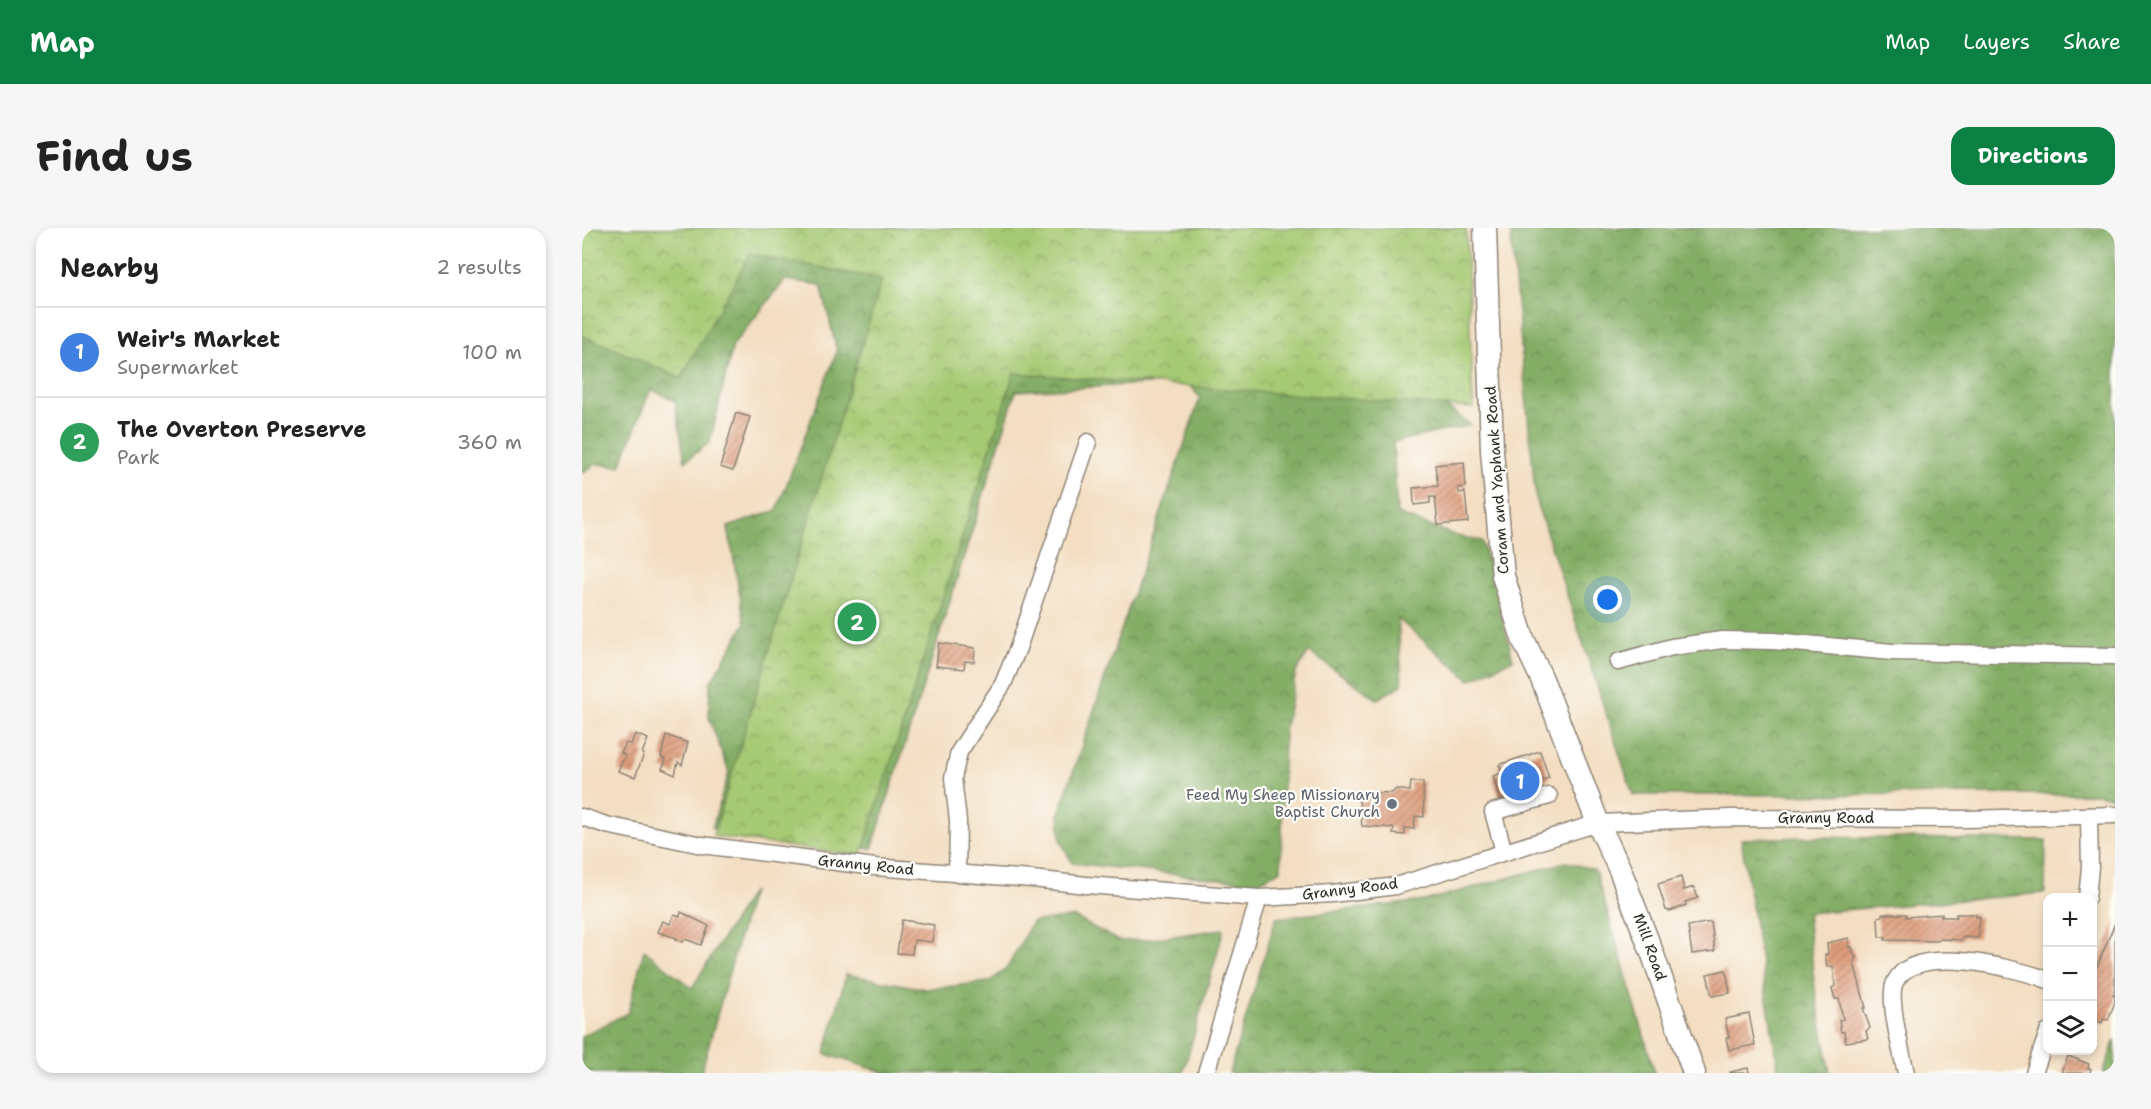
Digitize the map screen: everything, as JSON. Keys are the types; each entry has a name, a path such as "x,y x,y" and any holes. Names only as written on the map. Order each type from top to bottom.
{"main road":[{"name":"Coram and Yaphank Road","path":"1485,228 1492,451 1503,576 1522,639 1542,679 1598,823"},
{"name":"Mill Road","path":"1598,823 1641,923 1694,1073"}],"street":[{"path":"957,874 958,820 953,778 959,752 1003,684 1018,648 1088,442"},
{"path":"1618,662 1672,647 1722,640 1892,652 2115,656"},
{"path":"1504,852 1493,812 1549,796"},
{"name":"Granny Road","path":"582,817 606,825 702,845 875,867 1259,898 1333,894 1396,885 1598,823 1731,818 1966,819 2115,815"},
{"path":"2087,893 2090,867 2088,816"},
{"path":"1206,1073 1259,898"},
{"path":"1906,1073 1892,999 1895,982 1909,967 1930,962 1983,963 2043,978"},
{"path":"2034,1073 2043,1047"}],"green space":[{"path":"582,228 1348,228 1446,406 1471,425 1393,442 1397,514 1457,536 1482,541 1513,659 1470,680 1398,619 1402,685 1377,699 1309,652 1296,672 1284,732 1281,870 1256,883 1072,863 1061,841 1059,813 1200,398 1188,382 1016,391 872,849 712,828 729,772 709,718 710,683 745,624 728,527 777,510 837,351 821,285 785,280 733,345 710,442 685,461 675,401 651,389 620,466 595,464 582,473"},
{"path":"582,228 1466,228 1473,408 1014,373 861,856 713,836 882,279 750,254 681,378 582,335"},
{"path":"1510,228 2115,228 2115,797 2097,794 1633,795 1536,501"},
{"path":"1807,837 2046,840 2045,893 1807,913 1815,989 1830,1073 1779,1073 1741,839"},
{"path":"1566,862 1595,870 1655,1073 1229,1073 1276,918 1424,901"},
{"path":"752,891 701,1073 582,1073 582,1036 628,1013 644,950 692,988"},
{"path":"1074,917 1119,941 1224,929 1183,1073 886,1073 825,1054 846,974 926,989 989,982 1007,968 1032,922"},
{"path":"2115,1040 2115,1073 2103,1073"}],"building":[{"path":"736,413 750,417 733,471 720,467"},
{"path":"1464,462 1466,487 1458,488 1459,493 1465,492 1468,522 1438,525 1435,497 1430,497 1430,503 1414,505 1413,488 1438,486 1435,465"},
{"path":"939,643 975,648 974,662 965,661 964,669 936,666"},
{"path":"635,734 648,739 635,777 618,771 625,755 621,753 626,743 631,744"},
{"path":"666,735 688,743 682,765 678,762 675,775 662,769 666,760 661,757"},
{"path":"1540,751 1549,778 1508,791 1509,797 1500,800 1493,776 1502,773 1499,765"},
{"name":"Feed My Sheep Missionary Baptist Church","path":"1411,782 1423,782 1424,817 1415,816 1414,829 1405,828 1405,835 1393,834 1394,828 1362,826 1358,792 1392,793 1396,789 1410,791"},
{"path":"1681,877 1684,890 1694,887 1698,898 1685,902 1686,905 1679,908 1666,910 1658,884"},
{"path":"681,912 709,926 701,945 685,939 683,942 658,932 663,921 670,924 674,914 680,916"},
{"path":"1882,914 1906,914 1906,917 1942,914 1941,917 1957,917 1956,914 1976,914 1976,917 1980,917 1978,938 1963,937 1961,940 1939,939 1938,941 1885,940 1886,937 1879,937 1878,917"},
{"path":"902,920 934,925 932,942 914,940 912,954 897,953"},
{"path":"1711,922 1715,951 1692,954 1688,926"},
{"path":"2115,923 2115,989 2113,995 2115,995 2115,1002 2108,1020 2103,1019 2102,1023 2097,1021 2097,967"},
{"path":"1849,938 1849,948 1852,947 1856,956 1854,963 1866,1008 1863,1008 1870,1028 1866,1031 1868,1039 1846,1042 1839,1020 1843,1019 1839,999 1835,999 1832,988 1835,986 1833,966 1827,967 1825,954 1828,954 1827,943"},
{"path":"1726,970 1730,993 1712,996 1707,974"},
{"path":"1749,1014 1755,1045 1729,1050 1725,1019"},
{"path":"2068,1056 2089,1064 2090,1073 2062,1073"},
{"path":"1748,1068 1749,1073 1730,1073 1730,1072"}],"place":[{"name":"The Overton Preserve","path":"857,622"},
{"name":"Weir's Market","path":"1520,781"},
{"name":"Feed My Sheep Missionary Baptist Church","path":"1392,804"}]}
